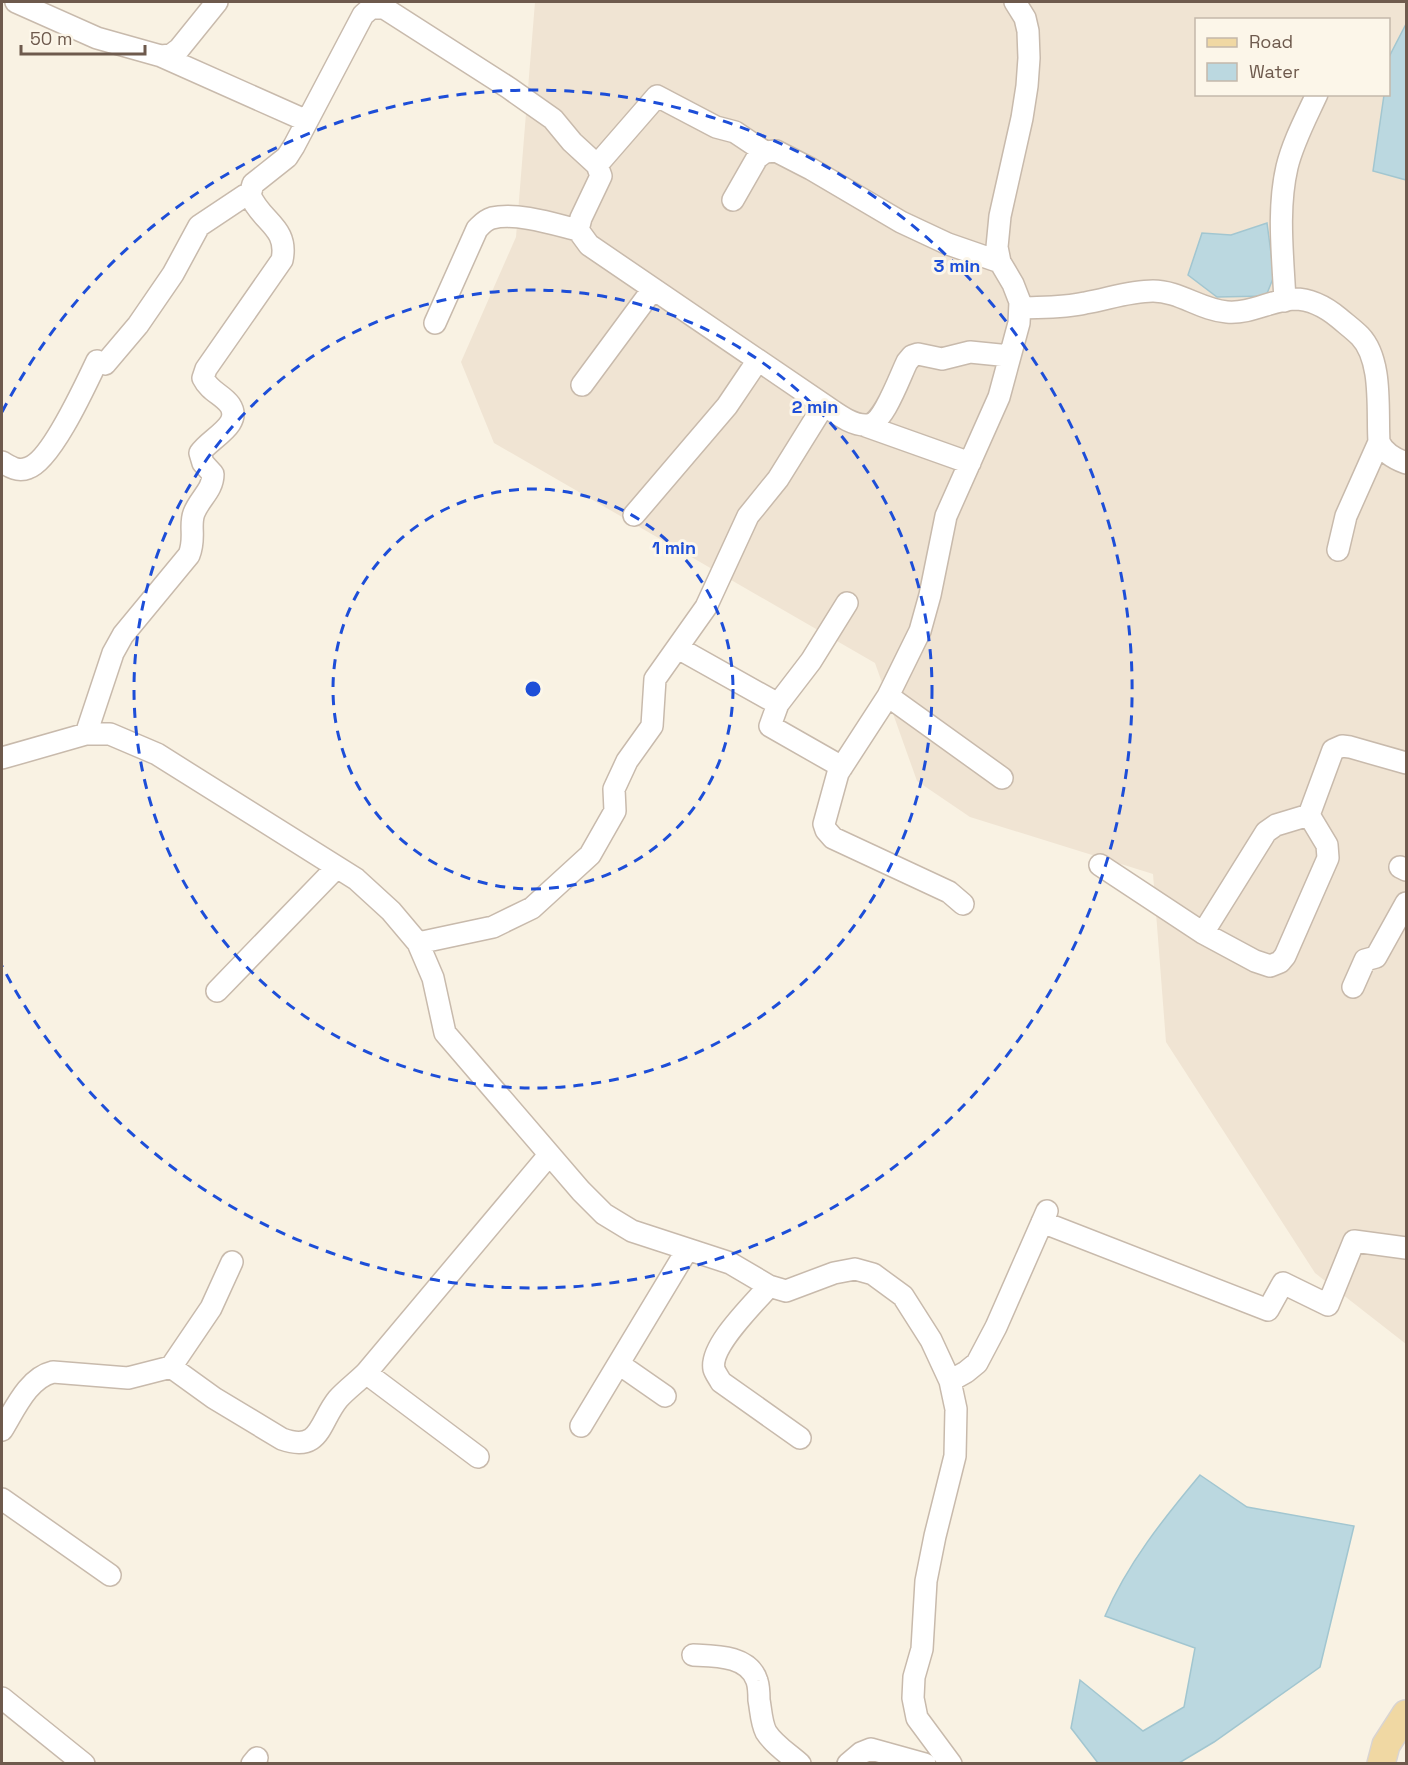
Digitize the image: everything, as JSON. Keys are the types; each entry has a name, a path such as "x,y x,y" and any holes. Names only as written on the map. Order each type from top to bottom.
{"main road":[{"path":"1381,1764 1386,1745 1407,1714"}],"street":[{"path":"16,2 97,38 161,56 307,121"},
{"path":"161,56 171,55 179,49 217,2"},
{"path":"963,904 949,892 833,838 828,834 824,824 835,781 888,696 920,631 930,595 946,516 999,397 1022,308 1013,284 1000,262 997,233 1022,118 1029,58 1027,25 1015,2"},
{"path":"86,734 113,653 123,635 189,555 194,544 193,515 213,483 213,474 203,463 200,453 206,444 231,424 234,415 230,405 208,388 203,378 206,369 282,260 285,247 280,233 254,206 250,194 253,184 287,157 363,15 366,5 384,8 509,88 553,119 572,142 597,165 601,176 581,218 578,230"},
{"path":"597,165 657,96 716,127 735,132 765,152"},
{"path":"1285,301 1282,206 1285,178 1293,148 1316,96"},
{"path":"733,200 757,158 765,152 776,151 812,169 901,222 938,240 1000,262"},
{"path":"2,462 14,469 22,469 29,468 38,461 64,427 101,363 138,325 173,274 199,226 250,194"},
{"path":"435,323 477,229 484,221 494,217 519,218 578,230 589,245 824,405 853,422 970,463"},
{"path":"582,385 652,289"},
{"path":"1022,308 1069,306 1133,292 1154,291 1173,294 1226,312 1247,312 1285,301 1302,299 1326,309 1361,336 1376,365 1379,442 1347,516 1338,550"},
{"path":"866,426 875,423 882,414 906,362 912,356 918,354 942,359 970,352 1010,356"},
{"path":"634,515 727,406 759,360"},
{"path":"418,943 493,927 532,908 590,855 615,811 614,789 627,761 652,726 656,680 713,595 748,516 778,479 824,405"},
{"path":"1379,442 1389,455 1407,463"},
{"path":"842,767 770,726 778,704 811,661 847,603"},
{"path":"678,648 778,704"},
{"path":"888,696 1002,778"},
{"path":"2,758 86,734 110,734 157,754 356,879 391,911 418,943 433,978 444,1033 580,1191 604,1214 632,1231 729,1263 769,1286 786,1291 834,1273 855,1269 873,1274 903,1296 931,1340 950,1381 956,1408 955,1456 926,1581 922,1649 914,1677 913,1698 917,1718 951,1764"},
{"path":"1100,865 1203,933 1255,961 1270,966 1280,962 1285,956 1328,858 1327,845 1309,814 1329,757 1338,747 1361,749 1407,763"},
{"path":"1203,933 1266,832 1276,825 1309,814"},
{"path":"217,992 337,867"},
{"path":"1353,987 1365,960 1376,957 1407,903"},
{"path":"171,1367 224,1404 282,1439 294,1443 308,1442 318,1434 339,1398 366,1374 549,1155"},
{"path":"950,1381 977,1363 996,1327 1045,1215 1268,1310 1283,1283 1328,1305 1354,1242 1407,1248"},
{"path":"581,1426 687,1250"},
{"path":"2,1430 31,1385 41,1375 53,1372 128,1378 171,1367 211,1308 232,1262"},
{"path":"769,1286 723,1341 714,1356 714,1369 721,1382 800,1438"},
{"path":"619,1364 665,1396"},
{"path":"366,1374 478,1457"},
{"path":"2,1499 110,1575"},
{"path":"693,1655 721,1656 742,1663 750,1670 757,1681 762,1720 766,1731 800,1764"},
{"path":"2,1698 84,1764"},
{"path":"848,1764 861,1753 872,1749 924,1764"}],"shaded area":[{"path":"535,2 1406,2 1406,1344 1315,1273 1166,1042 1153,874 970,817 917,781 875,663 494,443 461,362 516,237"}],"water":[{"path":"1406,24 1406,180 1373,171 1384,96 1390,96 1390,55"},
{"path":"1267,223 1274,276 1266,296 1217,297 1188,275 1202,233 1231,235"},
{"path":"1200,1475 1247,1507 1354,1526 1320,1667 1214,1742 1179,1763 1098,1763 1071,1728 1080,1680 1143,1731 1184,1707 1195,1648 1105,1616 1135,1560"}]}
